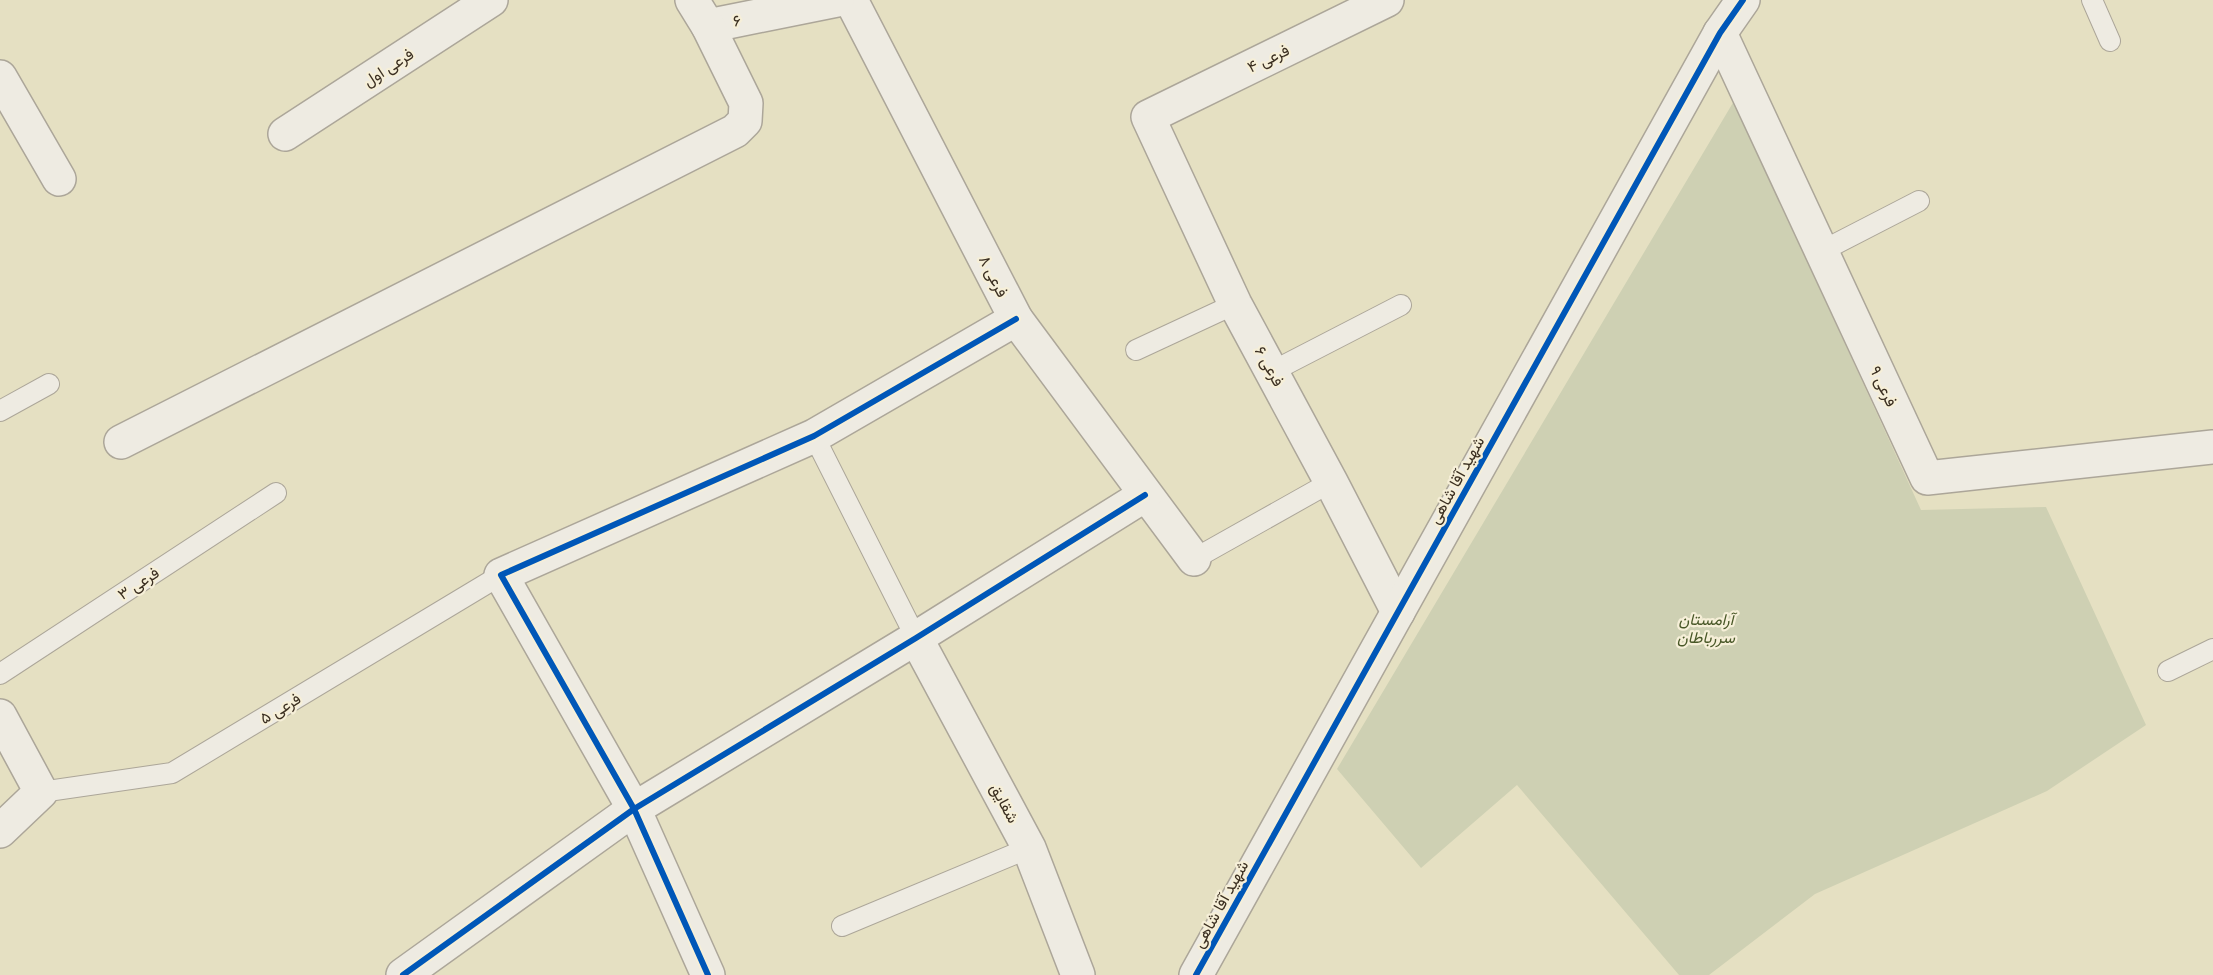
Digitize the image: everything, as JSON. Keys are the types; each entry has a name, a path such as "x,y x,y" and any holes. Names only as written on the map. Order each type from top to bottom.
{"street":[{"name":"فرعی اول","path":"285,134 491,0"},
{"name":"۶","path":"700,13 837,0"},
{"name":"فرعی ۸","path":"850,0 1016,319 1194,559"},
{"name":"فرعی ۴","path":"1149,117 1387,0"},
{"name":"شهید آقا شاهی","path":"1196,975 1720,33 1743,0"},
{"path":"121,442 735,131 745,121 746,103 700,13"},
{"name":"فرعی ۹","path":"1720,33 1927,478 2213,447"},
{"path":"0,77 59,179"},
{"name":"فرعی ۶","path":"1149,117 1235,304 1273,371 1398,612"},
{"path":"708,975 634,809 501,575 814,436 1016,319"},
{"path":"403,975 634,809 916,638 1145,495"},
{"name":"شقایق","path":"916,638 1029,848 1078,975"},
{"path":"0,716 41,792 0,831"}],"lane":[{"path":"2092,0 2110,42"},
{"path":"1822,251 1919,201"},
{"path":"1136,350 1235,304"},
{"path":"1273,371 1401,305"},
{"path":"0,411 49,384"},
{"path":"814,436 916,638"},
{"path":"1194,559 1331,482"},
{"name":"فرعی ۳","path":"0,674 276,493"},
{"name":"فرعی ۵","path":"41,792 172,772 501,575"},
{"path":"2168,671 2213,649"},
{"path":"842,926 1029,848"}],"green space":[{"path":"0,0 2213,0 2213,975 0,975"},
{"name":"آرامستان سررباطان","path":"1734,101 1921,510 2046,507 2146,725 2047,791 1815,894 1709,975 1679,975 1517,785 1421,868 1337,769"}],"cycle path":[{"path":"1196,975 1720,33 1743,0"},
{"path":"708,975 634,809 501,575 814,436 1016,319"},
{"path":"403,975 634,809 916,638 1145,495"}]}
